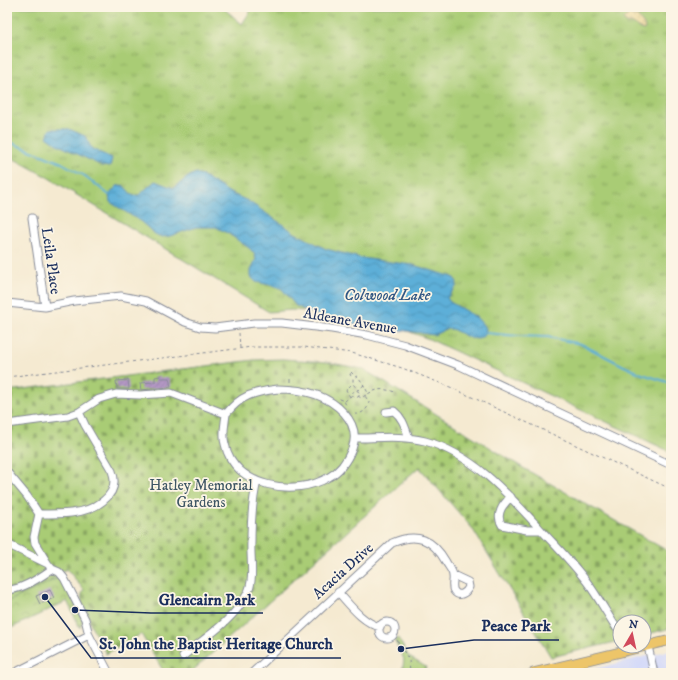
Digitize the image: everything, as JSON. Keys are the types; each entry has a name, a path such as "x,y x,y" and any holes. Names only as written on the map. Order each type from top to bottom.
{"main road":[{"path":"652,645 671,640"},
{"path":"533,673 612,652"}],"street":[{"name":"Leila Place","path":"32,218 44,307"},
{"name":"Aldeane Avenue","path":"7,304 44,307 74,301 121,296 146,301 185,322 200,327 214,328 282,323 367,335 432,354 484,376 671,465"},
{"path":"290,389 322,396 335,404 347,416 354,429 355,438 346,462 329,478 311,484 288,487 268,485 249,477 236,466 227,451 224,435 226,414 239,399 249,394 267,390 290,389"},
{"path":"7,424 57,418 79,412 99,399 116,394 140,395 171,393 226,414"},
{"path":"386,412 394,411 399,415 403,420 408,438"},
{"path":"39,514 71,513 81,511 103,500 109,496 113,490 115,477 79,412"},
{"path":"355,438 408,438 426,441 454,453 480,470 511,497 579,572 612,621"},
{"path":"7,472 27,496 39,514 34,537 35,543 50,567"},
{"path":"183,656 225,622 248,593 251,580 252,508 257,481"},
{"path":"511,497 501,509 500,520 502,525 527,530 541,530"},
{"name":"Acacia Drive","path":"252,673 392,543 403,538 415,537 426,540 436,547 454,575"},
{"path":"7,544 59,572 64,578 85,619 89,634 109,673"},
{"path":"7,590 15,589 43,576 50,567"},
{"path":"338,592 362,617 372,625 380,627"},
{"path":"384,622 391,622 396,628 394,635 391,637 384,637 381,634 380,627 384,622"},
{"path":"14,673 89,634"},
{"path":"650,654 654,673"}],"path":[{"path":"239,325 240,348"},
{"path":"7,377 240,348 290,346 352,353 402,368 450,387 671,489"},
{"path":"358,396 358,390 353,384 352,380 354,376 357,376 368,393"},
{"path":"350,397 346,390 353,384"},
{"path":"344,401 352,395 353,391 358,390 364,385"},
{"path":"352,395 361,398 368,393 384,389 395,392"},
{"path":"347,416 360,414 368,406 369,402 364,396"},
{"path":"394,635 409,660 410,673"}],"shaded area":[{"path":"671,650 671,673 577,673"}],"green space":[{"path":"7,7 222,7 242,24 253,7 671,7 671,452 429,339 394,326 325,312 292,310 269,312 49,178 7,155"},
{"name":"Hatley Memorial Gardens","path":"283,359 326,362 363,369 525,469 671,553 671,628 652,633 652,614 612,614 612,643 551,657 472,528 419,467 190,673 163,673 164,672 141,634 106,654 82,605 81,598 84,590 67,569 60,572 62,576 7,602 7,391 254,360"},
{"path":"62,576 83,620 80,628 67,601 7,630 7,602"},
{"path":"398,638 409,657 426,667 424,673 402,673 404,659 394,640"}],"sand":[{"path":"629,14 637,16 644,25 645,29 643,30 631,23 629,24 625,22 623,19"}],"water":[{"path":"50,129 69,129 85,136 92,149 112,158 110,167 102,166 57,144 47,137"},
{"name":"Colwood Lake","path":"196,173 207,178 230,193 248,201 295,233 326,249 361,258 413,265 453,277 457,282 456,287 447,298 450,302 476,317 486,328 485,335 478,339 470,338 452,329 446,329 434,335 373,328 322,317 296,306 282,289 256,282 251,277 251,270 256,259 254,253 229,234 216,227 196,227 170,236 162,237 155,234 140,221 110,202 109,195 117,186 123,185 133,196 139,195 155,181 173,188"}],"building":[{"path":"160,376 161,378 169,378 171,387 141,390 140,383 155,382 155,377"},
{"path":"128,380 129,389 117,389 116,381"},
{"path":"50,590 54,598 40,604 36,596"}],"waterway":[{"path":"7,141 62,163 85,176 109,195"},
{"path":"486,333 548,337 581,344 642,374 671,383"}],"place":[{"name":"St. John the Baptist Heritage Church","path":"45,597"},
{"name":"Glencairn Park","path":"75,610"},
{"name":"Peace Park","path":"401,649"}]}
